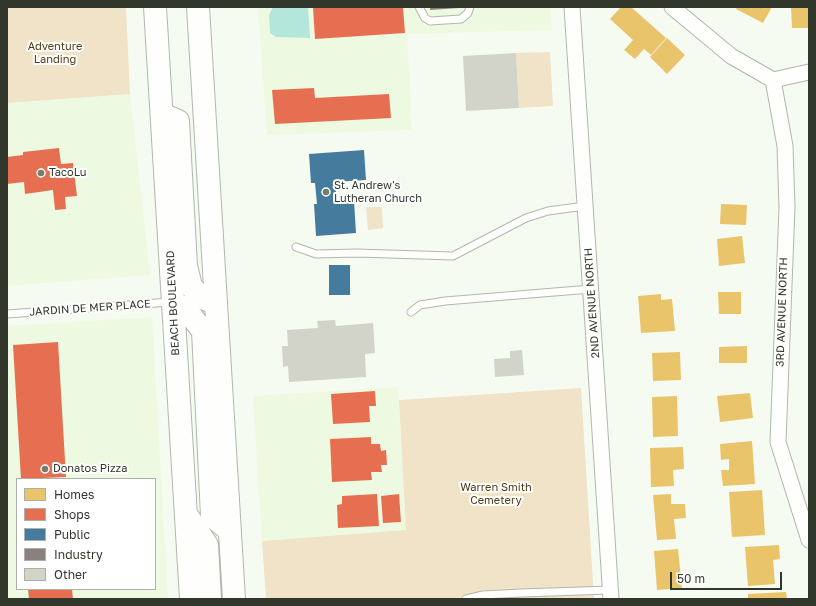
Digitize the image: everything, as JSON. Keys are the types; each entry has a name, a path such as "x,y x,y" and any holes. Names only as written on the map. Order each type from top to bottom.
{"highway":[{"name":"BEACH BOULEVARD","path":"155,7 191,599"},
{"path":"198,7 234,599"},
{"path":"162,114 178,121 186,266 191,286 200,297 216,304"},
{"path":"174,302 188,312 203,331 212,516 230,531"},
{"path":"186,513 207,545 210,599"}],"street":[{"name":"2ND AVENUE NORTH","path":"572,7 611,594"},
{"path":"672,7 731,56 773,80 809,72"},
{"name":"3RD AVENUE NORTH","path":"773,80 785,146 787,207 778,442 809,540"}],"lane":[{"path":"419,7 425,18 430,21 461,19 468,13 470,7"},
{"path":"296,247 316,254 357,252 453,256 526,218 548,211 585,206"},
{"path":"410,312 420,305 445,301 591,289"},
{"name":"JARDIN DE MER PLACE","path":"7,314 174,302"},
{"path":"466,599 483,595 521,596 611,594"}],"shaded area":[{"path":"258,7 550,7 552,30 407,34 412,130 267,135"},
{"path":"130,94 150,275 7,286 7,103"},
{"path":"152,317 168,599 7,599 7,326"},
{"path":"398,387 406,530 262,541 253,396"}],"green space":[{"name":"Adventure Landing","path":"7,7 126,7 130,94 7,103"},
{"path":"550,52 553,106 519,108 516,53"},
{"path":"366,207 382,207 383,228 368,230"},
{"name":"Warren Smith Cemetery","path":"581,388 594,599 266,599 262,541 406,530 399,400"}],"water":[{"path":"273,7 308,7 310,38 276,37 270,33 269,15"}],"building: Homes":[{"path":"621,7 631,7 666,38 651,55 644,49 635,59 624,50 633,40 610,19"},
{"path":"737,7 772,7 763,23 736,9"},
{"path":"791,7 809,7 809,28 792,28"},
{"path":"667,38 685,55 667,74 650,57"},
{"path":"721,204 747,205 746,225 720,224"},
{"path":"742,236 745,263 719,266 717,239"},
{"path":"718,292 741,292 741,314 719,314"},
{"path":"661,294 661,300 672,299 675,331 641,333 638,296"},
{"path":"747,346 747,363 719,363 719,347"},
{"path":"680,352 681,380 653,381 652,353"},
{"path":"750,393 753,418 720,422 717,396"},
{"path":"677,396 678,436 653,437 652,397"},
{"path":"752,441 755,484 723,486 721,470 729,470 729,459 721,460 720,444"},
{"path":"683,447 684,469 673,470 674,486 651,487 650,448"},
{"path":"762,490 765,535 732,537 729,492"},
{"path":"671,494 671,504 685,504 686,518 674,519 676,539 657,540 653,495"},
{"path":"779,545 780,559 773,560 775,584 748,586 745,547"},
{"path":"678,549 682,588 657,590 654,551"},
{"path":"786,592 787,599 748,599 748,594"}],"building: Shops":[{"path":"313,7 403,7 405,33 315,39"},
{"path":"314,88 315,98 389,94 391,118 275,124 272,90"},
{"name":"TacoLu","path":"59,148 61,164 73,163 77,196 65,197 66,209 55,210 53,190 25,194 24,182 7,184 7,157 23,155 23,152"},
{"path":"58,342 66,477 21,478 13,345"},
{"path":"375,391 376,406 369,406 370,422 333,424 331,394"},
{"path":"371,437 371,444 380,444 381,451 386,450 387,465 381,465 382,472 371,472 372,480 332,482 330,439"},
{"path":"377,494 379,526 338,528 337,505 342,504 342,496"},
{"path":"399,494 401,522 383,523 381,496"},
{"path":"28,590 72,590 73,599 29,599"}],"building: Public":[{"name":"St. Andrew's Lutheran Church","path":"364,150 366,180 335,182 337,203 354,201 356,233 316,236 314,204 317,204 315,183 311,183 309,154"},
{"path":"329,265 350,265 350,295 329,295"}],"building: Industry":[{"path":"430,7 458,7 459,8 430,10"}],"building: Other":[{"path":"516,53 519,108 466,111 463,56"},
{"path":"335,320 336,326 373,323 375,353 365,354 366,377 289,382 288,366 283,367 282,346 288,346 287,330 318,328 317,321"},
{"path":"522,350 524,375 495,377 494,359 510,358 510,351"}],"place":[{"name":"TacoLu","path":"41,173"},
{"name":"St. Andrew's Lutheran Church","path":"326,192"},
{"name":"Donatos Pizza","path":"45,469"}]}
